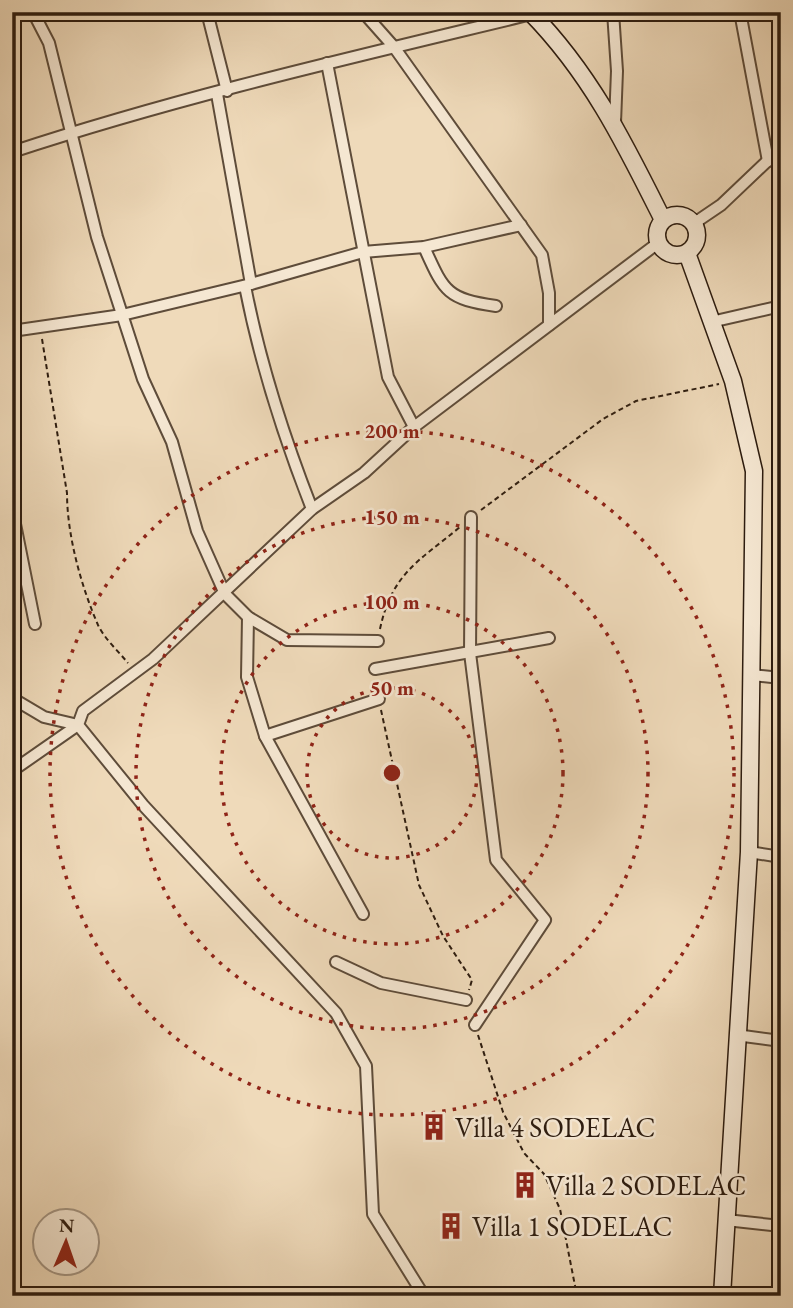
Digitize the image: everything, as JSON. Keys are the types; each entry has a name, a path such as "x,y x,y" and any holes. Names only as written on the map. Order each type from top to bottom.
{"street":[{"path":"33,12 49,43 97,237 143,379 172,442 197,531 225,594 248,617 287,640 378,641"},
{"path":"207,12 222,93 255,341 280,429 312,509"},
{"path":"363,12 394,47 542,255 550,293 549,325"},
{"path":"613,12 617,71 615,123"},
{"path":"740,12 768,161"},
{"path":"12,152 73,132 327,63 531,13 570,58 615,123 663,220"},
{"path":"327,63 388,377 414,427"},
{"path":"693,224 721,205 781,148"},
{"path":"678,215 693,224 696,243 687,253 670,255 658,243 657,228 663,220 678,215"},
{"path":"12,331 122,315 248,285 363,252 425,247 521,225"},
{"path":"12,771 78,725 83,711 135,672 225,594 312,509 364,473 414,427 658,243"},
{"path":"425,247 441,284 463,301 496,306"},
{"path":"687,253 733,381 754,471 749,852 722,1296"},
{"path":"711,322 781,306"},
{"path":"13,515 35,624"},
{"path":"471,517 470,653 496,860 545,920 475,1026"},
{"path":"248,617 247,677 265,736 363,914"},
{"path":"375,669 549,638"},
{"path":"752,675 781,678"},
{"path":"12,698 44,717 78,725 143,804 336,1013 366,1066 373,1214 424,1296"},
{"path":"265,736 379,699"},
{"path":"749,852 781,857"},
{"path":"336,962 381,983 466,1000"},
{"path":"736,1035 781,1041"},
{"path":"726,1220 781,1226"}],"path":[{"path":"40,327 67,493 67,512 80,570 99,627 135,672"}],"place":[{"name":"Villa 4 SODELAC","path":"434,1127"},
{"name":"Villa 2 SODELAC","path":"525,1185"},
{"name":"Villa 1 SODELAC","path":"451,1226"}]}
